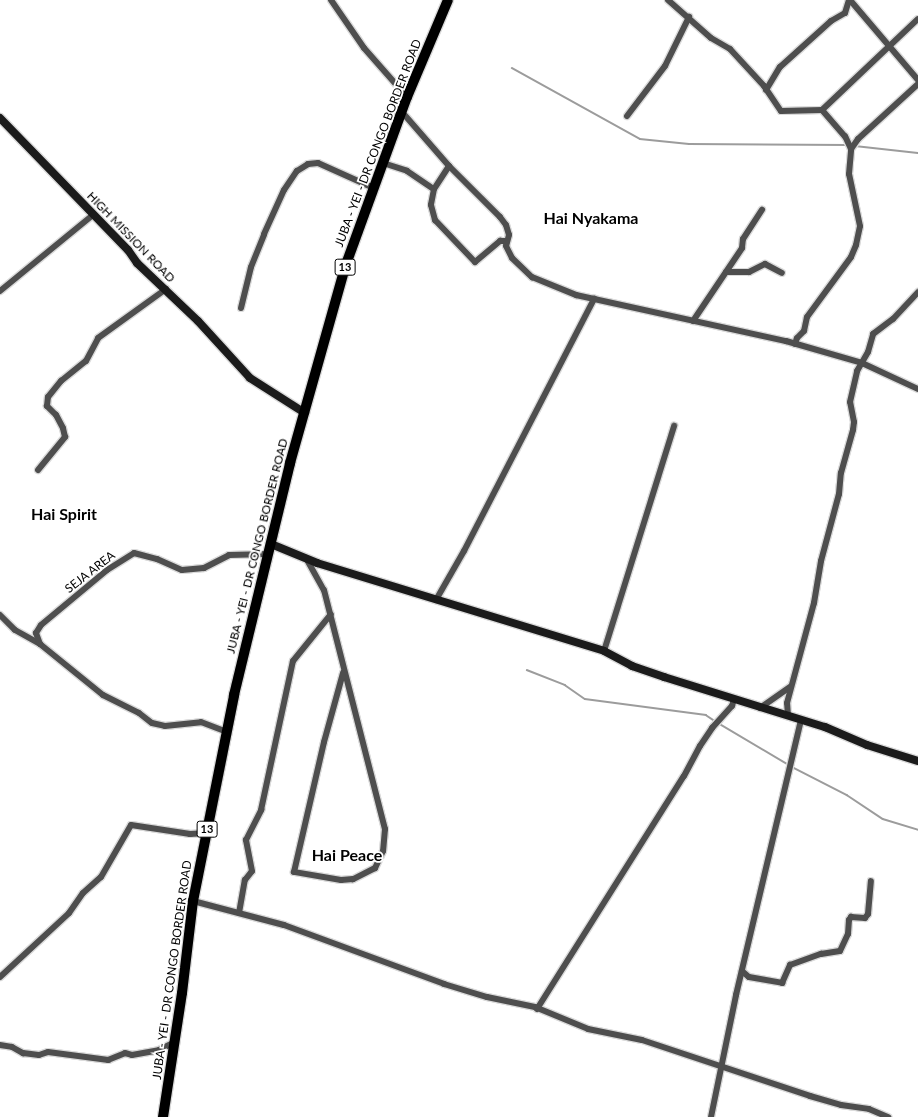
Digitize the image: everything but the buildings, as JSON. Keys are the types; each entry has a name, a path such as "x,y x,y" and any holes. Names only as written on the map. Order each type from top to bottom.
{"main road":[{"name":"JUBA - YEI - DR CONGO BORDER ROAD","path":"163,1117 175,1042 193,901 227,732 290,463 305,413 337,290 407,97 448,0"}],"street":[{"path":"331,0 364,48 407,97"},
{"path":"668,0 711,38 730,49 766,90 781,111 822,110 918,19"},
{"path":"766,90 780,67 831,21 845,13 850,0 890,45 918,80"},
{"path":"627,116 665,66 689,17"},
{"path":"851,149 858,139 918,84"},
{"path":"795,344 797,338 804,331 807,317 851,257 856,245 860,226 849,174 851,149 845,136 822,110"},
{"path":"402,112 449,166 500,217 507,230 506,246 512,258 532,277 576,295 795,344 862,363 918,388"},
{"name":"HIGH MISSION ROAD","path":"0,118 128,250 136,263 166,289 250,378 305,413"},
{"path":"241,308 251,267 264,234 284,190 297,171 308,164 318,163 374,188"},
{"path":"383,163 407,171 434,189"},
{"path":"449,166 434,189 431,205 435,220 472,261 475,262 500,241 507,241"},
{"path":"693,321 742,248 743,239 762,210"},
{"path":"0,292 93,215"},
{"path":"726,272 749,272 765,264 782,273"},
{"path":"38,470 65,437 56,415 47,406 48,397 61,381 86,361 98,338 166,289"},
{"path":"788,716 787,703 839,494 841,474 853,430 850,402 857,371 862,363 873,334 893,319 918,292"},
{"path":"436,600 464,551 594,298"},
{"path":"604,652 674,426"},
{"path":"270,549 306,558 604,652 632,666 788,716 918,761"},
{"name":"SEJA AREA","path":"40,644 36,633 41,625 107,570 134,553 157,559 182,570 204,568 229,555 270,549"},
{"path":"306,558 324,590 331,614 344,673 385,829 383,851 374,868 353,879 341,880 294,872 324,742 344,673"},
{"path":"239,913 245,880 252,871 246,840 261,810 293,661 331,614"},
{"path":"0,615 15,630 40,644 103,695 139,713 152,723 165,726 201,722 227,732"},
{"path":"760,708 786,692 792,684"},
{"path":"537,1009 684,776 700,746 712,728 732,706 734,699"},
{"path":"711,1117 742,971 801,721"},
{"path":"0,977 69,913 83,893 101,877 131,825 190,834 207,833"},
{"path":"742,971 749,977 782,983 790,965 820,954 840,951 848,934 849,920 851,917 865,918 868,914 872,881"},
{"path":"193,901 296,929 360,955 444,984 537,1009 588,1029 642,1040 818,1098 870,1110 888,1117"},
{"path":"0,1045 12,1046 23,1053 39,1055 48,1052 108,1060 125,1053 132,1055 159,1050 175,1042"}],"waterway":[{"path":"512,68 640,139 689,144 848,145"},
{"path":"855,146 918,153"},
{"path":"527,670 565,685 585,699 706,715 715,721"},
{"path":"718,723 789,765"},
{"path":"792,767 847,795 883,819 918,830"}],"district":[{"name":"Hai Nyakama","path":"591,218"},
{"name":"Hai Spirit","path":"64,514"},
{"name":"Hai Peace","path":"347,855"}]}
